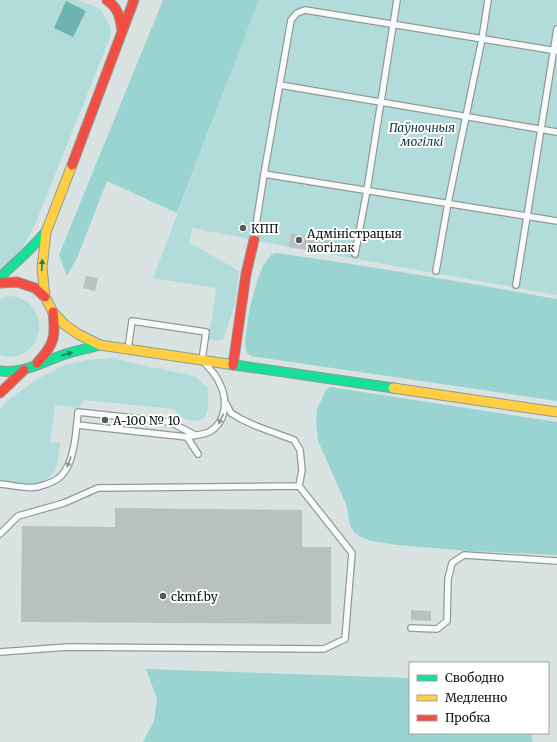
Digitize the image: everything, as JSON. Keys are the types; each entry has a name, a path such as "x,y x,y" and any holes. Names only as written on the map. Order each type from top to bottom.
{"main road":[{"path":"107,0 114,5 120,15 122,31"},
{"path":"113,0 133,3 46,232 42,268 46,298 53,312 65,325 78,334 100,345 557,412"},
{"path":"0,277 46,232"},
{"path":"233,365 246,274 254,240"},
{"path":"0,282 17,282 35,288 46,298"},
{"path":"36,365 49,350 54,337 55,324 53,312"},
{"path":"0,371 10,372 24,370 69,353 100,345"},
{"path":"0,393 24,370"}],"lane":[{"path":"355,254 367,190 397,0"},
{"path":"436,270 482,39 488,0"},
{"path":"254,240 291,20 297,14 305,10 555,51"},
{"path":"516,285 540,129 555,51 557,29"},
{"path":"280,85 557,132"},
{"path":"264,174 557,221"},
{"path":"0,652 68,647 324,649 345,638 352,553 299,486 302,470 300,450 294,440 256,426 231,413 225,402 220,383 210,368 202,360 206,332 132,321 128,349"},
{"path":"77,424 187,437 207,433 215,428 220,422 225,402"},
{"path":"0,484 37,487 54,481 61,476 68,467 74,445 78,412 170,422 195,435"},
{"path":"187,437 198,454"},
{"path":"0,534 18,516 64,503 98,488 299,486"},
{"path":"410,628 437,630 447,621 448,578 452,563 464,555 557,561"}],"green space":[{"path":"0,0 76,0 101,10 110,27 111,35 34,227 19,254 0,268"},
{"name":"Паўночныя могілкі","path":"259,0 557,0 557,295 192,228 190,240 188,242 239,271 235,304 224,338 218,341 207,339 212,320 216,288 153,278"},
{"path":"9,296 18,297 28,303 37,315 39,324 35,342 29,350 20,355 11,357 0,355 0,298"},
{"path":"112,358 195,376 208,388 208,408 205,418 196,421 181,418 174,409 84,400 79,408 55,405 50,442 60,443 59,455 53,473 42,481 28,484 0,480 0,410 8,400 36,380 64,365 87,360"}],"shaded area":[{"path":"163,0 259,0 177,213 107,181 77,258 67,276 59,255"},
{"path":"66,1 86,11 73,37 54,28"},
{"path":"276,253 417,274 557,299 557,401 251,356 246,350 245,343 249,311 257,281 263,266 271,255"},
{"path":"330,387 557,422 557,555 469,551 397,545 372,541 361,537 354,532 350,525 346,504 318,441 316,422 317,409 326,390"},
{"path":"146,669 409,678 409,734 531,734 533,742 143,742 154,721 157,699"}],"building":[{"name":"КПП","path":"240,223 247,223 246,233 239,232"},
{"path":"291,233 331,240 329,254 289,247"},
{"path":"86,276 98,278 95,291 83,288"},
{"path":"115,508 302,510 302,547 331,547 331,624 21,622 22,526 115,527"},
{"path":"411,610 431,611 431,621 411,620"}],"traffic: fast":[{"path":"0,277 46,232"},
{"path":"0,371 18,370 35,366 69,353 100,345"},
{"path":"228,364 393,388"}],"traffic: slow":[{"path":"72,165 46,232 42,268 45,297 53,312 65,325 78,334 100,345 228,364"},
{"path":"393,388 557,412"}],"traffic: jam":[{"path":"107,0 111,3 118,14 122,31"},
{"path":"72,165 134,0"},
{"path":"233,365 246,274 254,240"},
{"path":"0,283 17,282 35,288 45,297"},
{"path":"37,363 50,346 54,334 53,312"},
{"path":"0,393 24,370"}],"place":[{"name":"КПП","path":"243,228"},
{"name":"Адміністрацыя могілак","path":"299,240"},
{"name":"А-100 № 10","path":"105,420"},
{"name":"ckmf.by","path":"163,596"}]}
